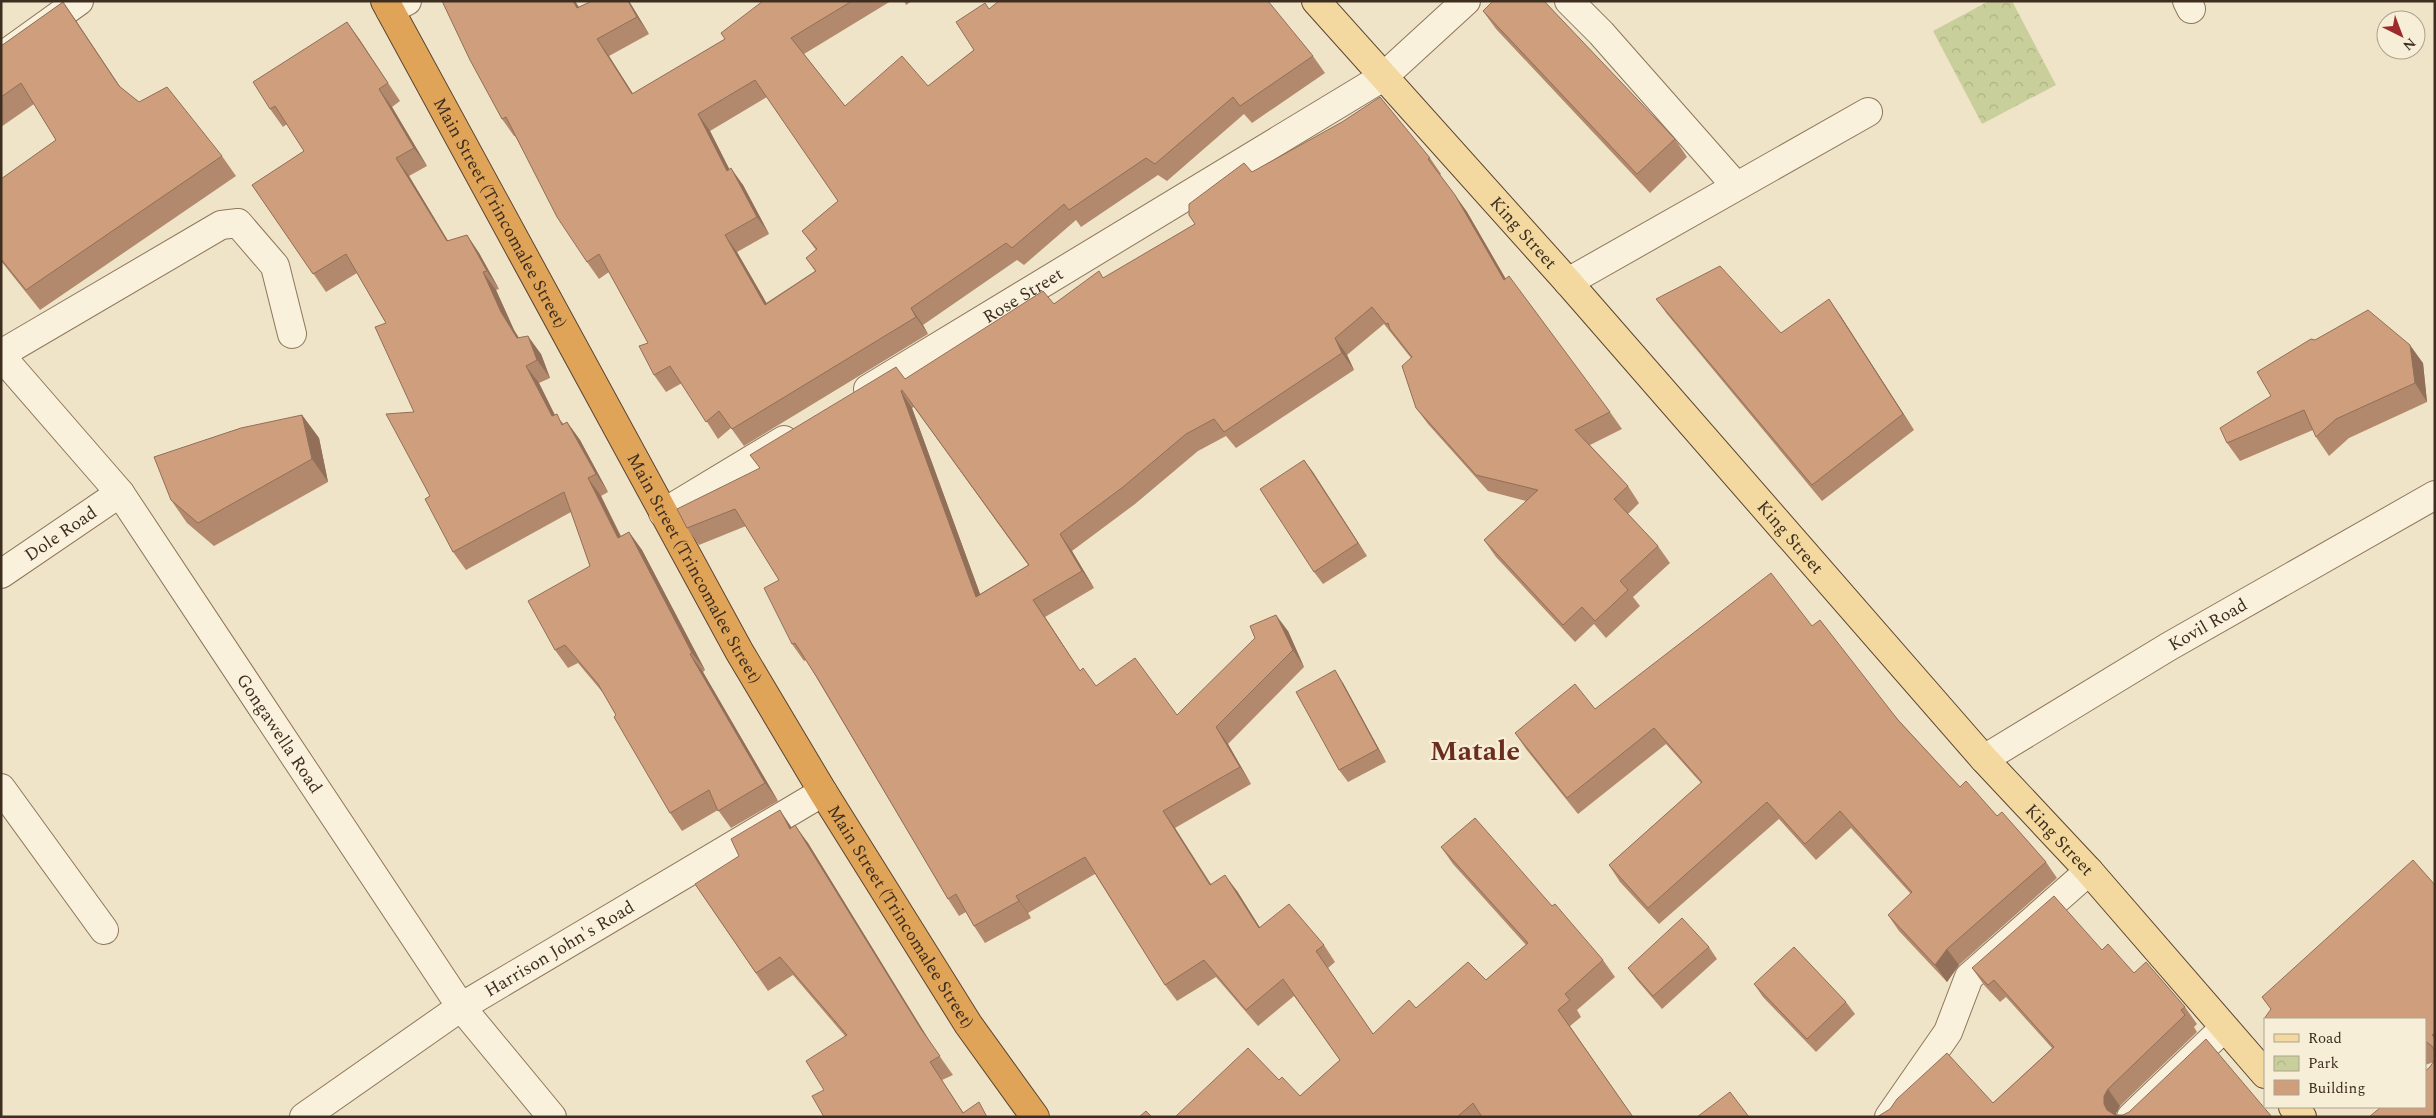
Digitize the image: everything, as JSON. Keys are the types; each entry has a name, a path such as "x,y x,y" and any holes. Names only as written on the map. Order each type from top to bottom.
{"highway":[{"name":"Main Street (Trincomalee Street)","path":"394,4 739,651 823,792 968,1024 1035,1117"}],"main road":[{"name":"King Street","path":"1316,1 1568,282 1984,759 2090,871 2264,1073"}],"street":[{"path":"1,57 79,1"},
{"name":"Rose Street","path":"850,400 1383,76 1466,1"},
{"path":"1569,1 1601,33 1736,186"},
{"path":"1568,282 1868,112"},
{"path":"1,355 221,224 238,223 275,266 292,334"},
{"name":"Gongawella Road","path":"1,355 120,493 461,1007 552,1117"},
{"path":"664,513 807,426"},
{"name":"Dole Road","path":"1,574 120,493"},
{"name":"Kovil Road","path":"1984,759 2168,647 2435,495"},
{"path":"1,788 104,930"},
{"name":"Harrison John's Road","path":"304,1117 461,1007 823,792"},
{"path":"1890,1117 1948,1032 1969,977 2090,871"},
{"path":"2131,1117 2224,1028"}],"green space":[{"path":"1989,1 2012,1 2056,85 1982,124 1933,31"}],"building":[{"path":"442,1 573,1 577,8 592,1 628,1 637,17 597,39 632,94 725,39 721,33 763,1 852,1 791,38 845,106 902,56 928,86 974,50 956,22 985,3 989,9 999,1 1268,1 1313,56 1240,106 1233,97 1155,164 1146,158 1069,210 1064,204 1012,248 1006,243 911,308 916,317 732,429 719,411 706,422 670,366 654,375 639,346 648,343 599,254 587,262 557,217 506,117 502,119 470,60","holes":["755,80 838,201 802,231 817,249 806,258 816,271 765,305 725,235 757,217 731,168 727,171 698,114"]},
{"path":"1493,1 1544,1 1675,139 1637,174 1483,11"},
{"path":"63,2 119,86 139,102 167,87 222,156 26,290 1,259 1,179 56,140 21,83 1,97 1,46"},
{"path":"347,22 388,83 379,89 414,148 396,158 447,241 467,235 487,271 483,272 501,312 517,338 528,336 537,360 526,366 552,416 557,414 562,425 567,422 596,474 588,478 618,538 629,532 692,653 690,654 765,783 718,811 709,790 670,813 614,717 616,715 598,684 565,645 555,650 528,601 590,566 564,492 453,552 425,499 430,496 386,414 414,412 375,327 386,323 346,254 313,274 252,185 304,151 275,106 270,109 253,82"},
{"path":"1380,97 1430,158 1428,159 1455,195 1504,280 1509,276 1610,412 1575,430 1628,486 1614,499 1658,546 1620,581 1628,590 1595,621 1582,607 1563,625 1484,540 1538,490 1476,475 1416,408 1402,366 1412,357 1390,329 1388,323 1386,324 1372,307 1335,338 1342,353 1224,432 1214,419 1186,434 1123,487 1060,534 1082,571 1033,600 1080,671 1083,668 1096,686 1135,658 1177,715 1255,638 1250,626 1276,615 1293,650 1216,727 1240,767 1163,811 1210,885 1225,875 1259,928 1289,904 1324,945 1316,951 1373,1034 1409,1000 1416,1008 1468,962 1486,980 1528,943 1441,847 1475,818 1552,906 1555,904 1603,960 1565,994 1570,1000 1558,1010 1633,1117 1482,1117 1473,1103 1457,1117 1175,1117 1248,1048 1279,1080 1282,1077 1300,1096 1340,1060 1283,979 1246,1010 1204,960 1165,985 1085,857 1016,896 1019,901 974,926 956,894 948,899 818,679 795,643 792,644 764,588 779,580 735,509 687,528 677,509 760,468 750,455 896,367 905,379 1043,291 1054,304 1099,271 1103,278 1195,224 1189,215 1189,204 1244,163 1252,172 1342,122","holes":["902,390 1029,565 976,597"]},
{"path":"1720,266 1781,333 1829,299 1903,414 1812,485 1656,299"},
{"path":"2368,310 2410,345 2415,383 2336,419 2316,437 2304,410 2227,443 2220,428 2271,396 2257,372 2311,339 2315,340"},
{"path":"302,415 312,459 198,523 171,500 154,457 241,428"},
{"path":"1304,460 1358,543 1314,572 1260,489"},
{"path":"1771,573 1812,626 1820,620 1898,720 1960,787 1966,781 1997,816 2002,812 2046,862 1947,949 1935,965 1888,915 1912,892 1840,811 1805,844 1767,802 1648,908 1609,865 1702,782 1654,728 1567,798 1515,733 1575,684 1595,709"},
{"path":"1335,670 1378,749 1339,770 1296,692"},
{"path":"780,810 790,829 795,825 921,1029 940,1056 930,1062 963,1113 979,1102 987,1117 824,1117 812,1096 824,1090 806,1061 847,1035 780,957 756,973 695,884 739,856 731,839"},
{"path":"2413,860 2435,885 2435,1033 2432,1035 2435,1038 2435,1052 2432,1046 2426,1042 2426,1018 2265,1018 2271,1009 2262,997"},
{"path":"2054,896 2102,950 2108,944 2134,973 2146,962 2185,1007 2181,1010 2185,1015 2108,1089 2104,1096 2104,1104 2107,1110 2115,1115 2123,1115 2129,1112 2206,1039 2272,1117 1877,1117 1890,1109 1897,1099 1947,1053 1993,1103 2054,1047 1994,980 1988,985 1972,968"},
{"path":"1682,918 1709,947 1653,996 1628,968"},
{"path":"1794,947 1846,1002 1807,1039 1754,984"},
{"path":"2435,1059 2435,1117 2369,1117 2380,1108 2426,1108 2426,1070"},
{"path":"1730,1092 1749,1117 1697,1117"},
{"path":"1146,1111 1152,1117 1139,1117"}],"district":[{"name":"Matale","path":"1475,750"}]}
